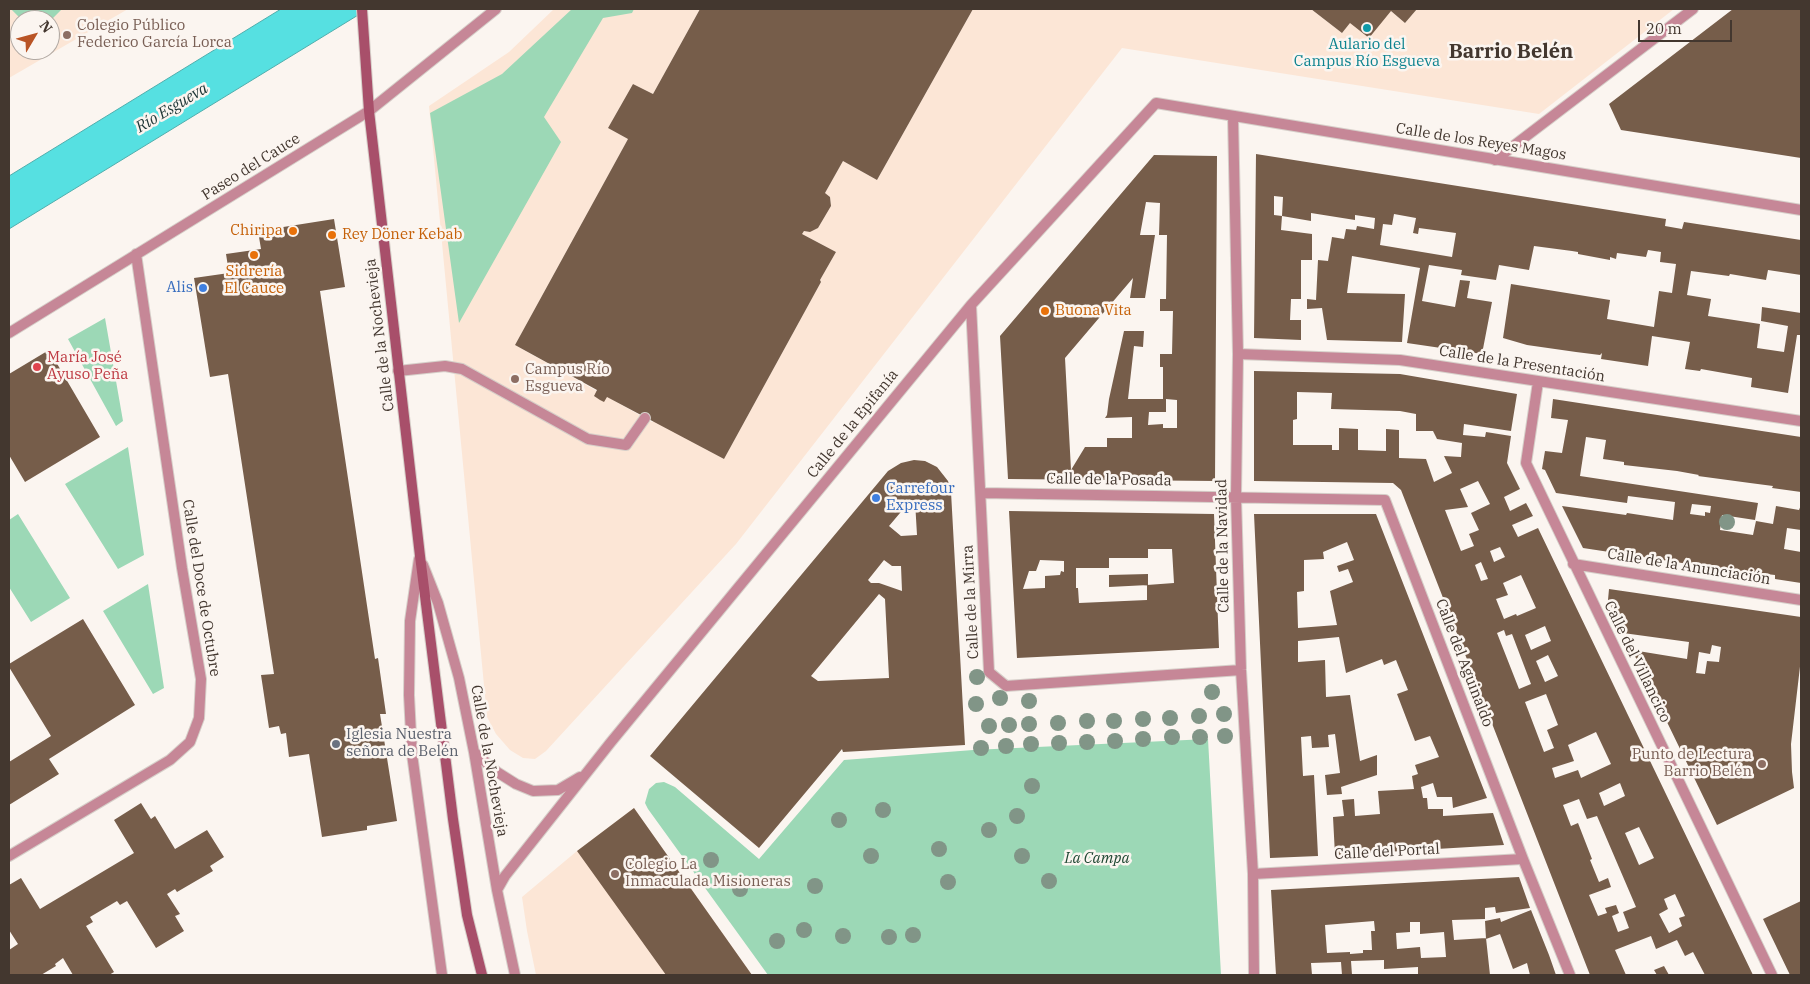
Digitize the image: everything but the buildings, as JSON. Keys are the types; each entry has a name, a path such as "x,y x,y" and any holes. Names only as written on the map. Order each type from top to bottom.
{"main road":[{"name":"Calle de la Nochevieja","path":"362,9 369,111 420,556 454,829 467,915 482,975"}],"street":[{"name":"Paseo del Cauce","path":"9,333 369,111 496,9"},
{"path":"1495,160 1693,9"},
{"name":"Calle de los Reyes Magos","path":"1156,103 1801,210"},
{"name":"Calle de la Epifanía","path":"497,890 505,876 585,774 971,305 1156,103"},
{"name":"Calle de la Navidad","path":"1233,116 1238,354 1236,497 1241,670 1253,874 1254,975"},
{"name":"Calle del Doce de Octubre","path":"9,856 170,760 190,742 199,718 201,679 182,568 136,254"},
{"name":"Calle de la Mirra","path":"971,305 990,672 1006,686 1241,670"},
{"name":"Calle de la Presentación","path":"1238,354 1400,360 1801,421"},
{"path":"398,371 445,366 462,369 588,439 626,445 644,418"},
{"name":"Calle del Villancico","path":"1538,382 1526,463 1772,975"},
{"name":"Calle de la Posada","path":"982,493 1236,497"},
{"name":"Calle del Aguinaldo","path":"1236,497 1385,500 1570,975"},
{"name":"Calle de la Nochevieja","path":"420,556 438,603 459,678 474,752 497,890 515,975"},
{"name":"Calle de la Nochevieja","path":"420,556 410,621 409,695 412,754 442,975"},
{"name":"Calle de la Anunciación","path":"1573,564 1801,600"},
{"name":"Calle de la Epifanía","path":"474,752 497,772 516,784 532,790 558,790 585,774"},
{"name":"Calle del Portal","path":"1253,874 1523,858"}],"shaded area":[{"path":"9,9 128,9 60,48 60,10 10,10 10,60 40,60 9,78"},
{"name":"Campus Río Esgueva","path":"554,9 700,9 653,94 633,84 608,128 628,139 515,345 652,422 654,421 724,459 836,252 802,234 804,231 810,232 818,228 831,206 830,197 825,193 843,161 877,180 973,9 1311,9 1342,33 1350,23 1391,11 1405,23 1417,9 1674,9 1539,114 1122,48 736,544 546,751 535,759 523,758 510,750 496,734 487,717 429,106 509,52"},
{"name":"Colegio La Inmaculada Misioneras","path":"634,808 752,975 536,975 522,897 577,851"}],"green space":[{"path":"11,9 62,9 60,11"},
{"path":"572,9 634,9 632,13 603,18 544,117 561,142 459,323 430,113 502,74"},
{"path":"105,318 123,421 116,426 68,339"},
{"path":"128,447 144,555 118,569 65,484"},
{"path":"18,514 70,598 31,622 9,587 9,520"},
{"path":"148,584 164,688 153,694 103,611"},
{"name":"La Campa","path":"1208,739 1221,975 768,975 645,803 649,789 656,783 664,782 675,787 759,859 844,760 973,750"}],"water":[{"name":"Río Esgueva","path":"281,9 368,9 9,229 9,176"}],"place":[{"name":"Aulario del Campus Río Esgueva","path":"1367,28"},
{"name":"Colegio Público Federico García Lorca","path":"67,35"},
{"name":"Chiripa","path":"293,231"},
{"name":"Rey Döner Kebab","path":"332,235"},
{"name":"Sidrería El Cauce","path":"254,255"},
{"name":"Alis","path":"203,288"},
{"name":"Buona Vita","path":"1045,311"},
{"name":"María José Ayuso Peña","path":"37,367"},
{"name":"Campus Río Esgueva","path":"515,379"},
{"name":"Carrefour Express","path":"876,498"},
{"name":"Iglesia Nuestra señora de Belén","path":"336,744"},
{"name":"Punto de Lectura Barrio Belén","path":"1762,764"},
{"name":"Colegio La Inmaculada Misioneras","path":"615,874"}],"district":[{"name":"Barrio Belén","path":"1511,52"}]}
